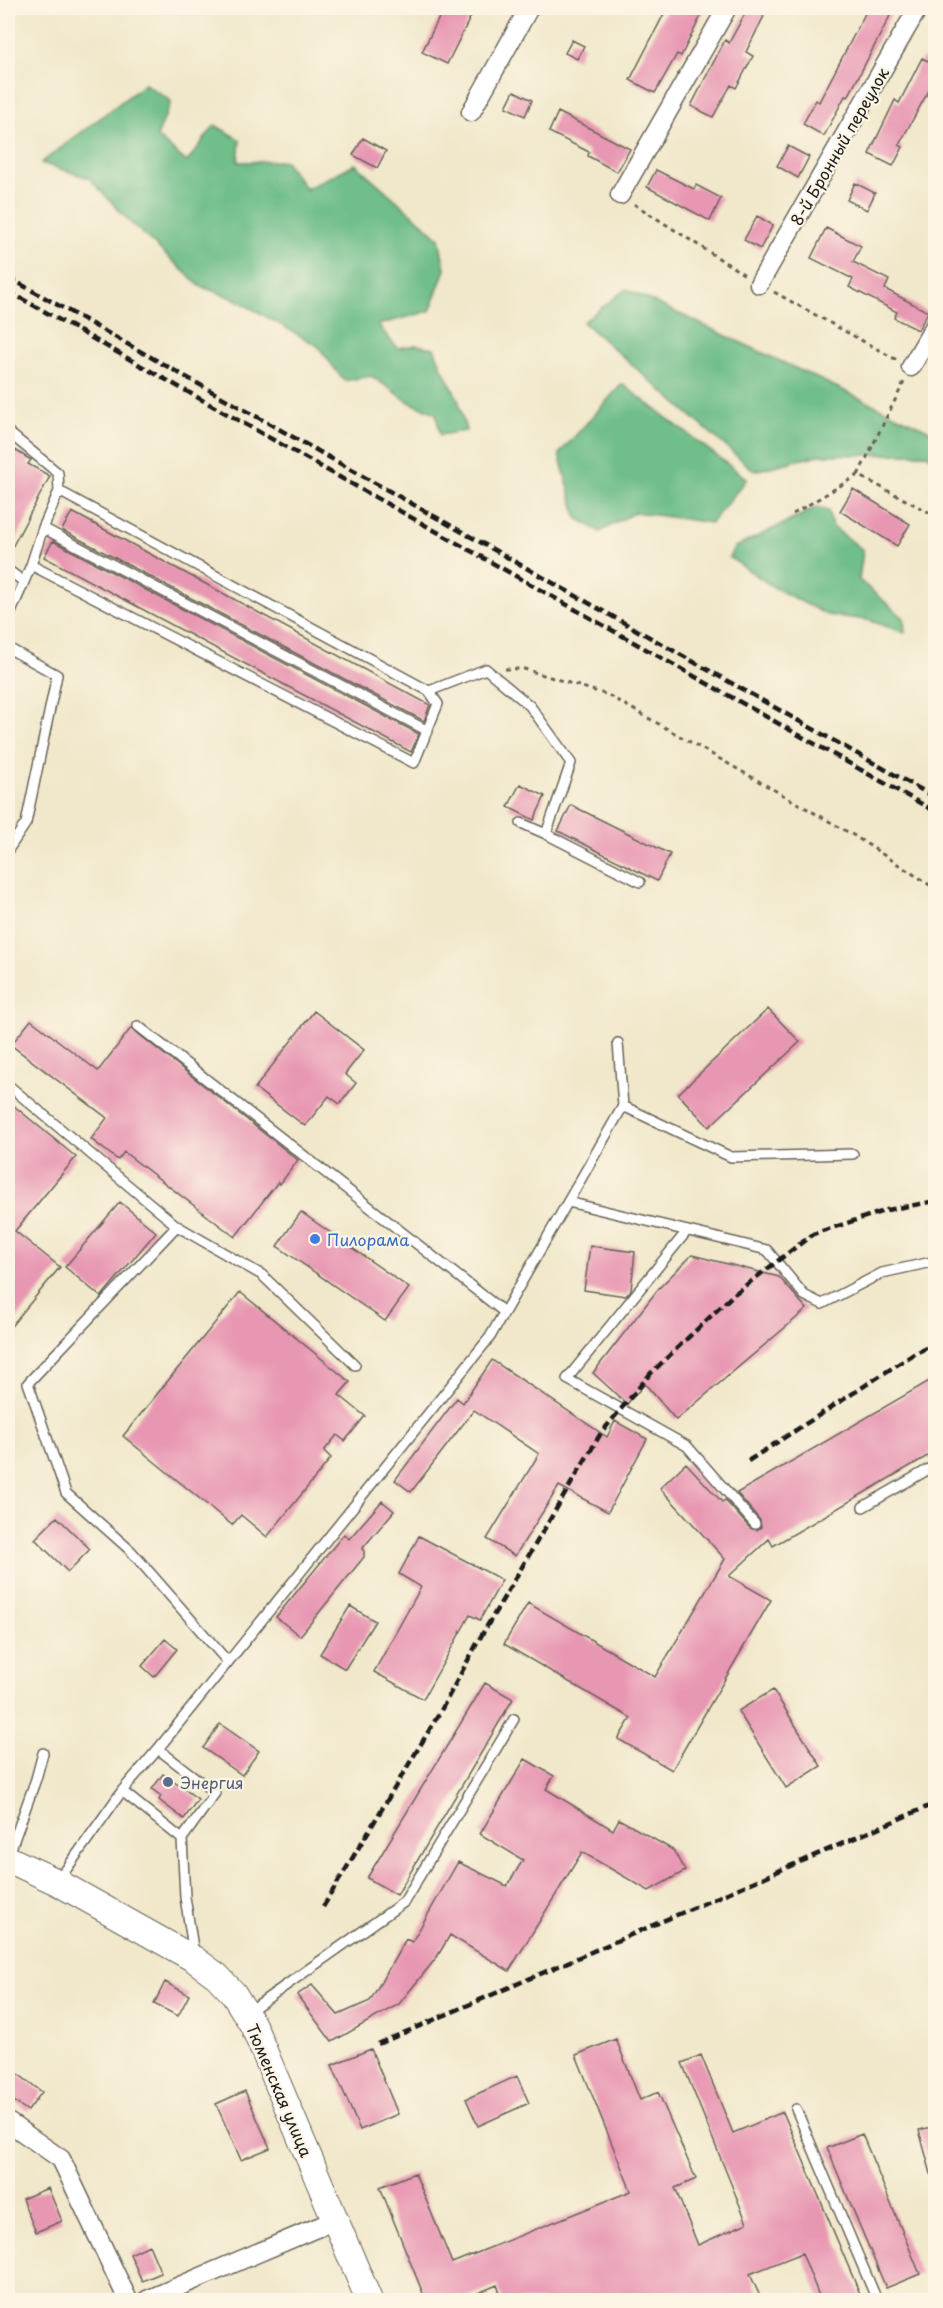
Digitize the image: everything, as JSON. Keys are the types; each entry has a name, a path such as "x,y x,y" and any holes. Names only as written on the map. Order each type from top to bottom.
{"main road":[{"name":"Тюменская улица","path":"8,1858 57,1882 194,1959 217,1976 234,1994 253,2025 369,2301"}],"street":[{"path":"471,112 529,8"},
{"path":"620,195 727,8"},
{"name":"8-й Бронный переулок","path":"759,284 918,8"},
{"path":"911,367 936,324"},
{"path":"8,2121 62,2159 128,2301"},
{"path":"147,2301 336,2220"}],"lane":[{"path":"8,432 58,473 59,491 42,528 31,565 8,620"},
{"path":"31,565 414,763 438,704 429,691 59,491"},
{"path":"42,528 428,731"},
{"path":"8,570 24,582"},
{"path":"8,648 57,675 26,823 8,850"},
{"path":"429,691 486,669 530,706 571,762 546,834"},
{"path":"521,823 640,882"},
{"path":"138,1026 504,1312"},
{"path":"57,1882 122,1791 490,1336 623,1106 618,1043"},
{"path":"8,1085 177,1226 262,1275 355,1365"},
{"path":"623,1106 731,1157 853,1154"},
{"path":"568,1202 767,1250 804,1295 822,1304 882,1273 936,1261"},
{"path":"177,1226 28,1383 66,1493 131,1551 228,1662"},
{"path":"687,1231 567,1379 687,1446 755,1524"},
{"path":"863,1507 936,1465"},
{"path":"246,2014 404,1902 514,1719"},
{"path":"158,1749 215,1794 182,1839 185,1897 194,1959"},
{"path":"8,1858 43,1753"},
{"path":"122,1791 182,1839"},
{"path":"796,2109 877,2301"}],"path":[{"path":"620,195 759,284 911,367 858,475 793,514"},
{"path":"858,475 936,516"},
{"path":"486,669 524,669 608,695 853,835 936,889"}],"green space":[{"path":"145,84 171,101 157,137 187,162 215,125 240,140 238,162 285,161 306,189 355,164 439,238 445,269 430,311 378,325 397,348 416,345 434,348 458,399 466,431 440,435 436,413 411,403 371,376 344,381 318,346 235,299 200,286 130,222 89,178 41,163"},
{"path":"626,289 930,431 935,434 935,460 926,454 819,455 754,471 583,322"},
{"path":"622,384 747,479 711,523 635,512 600,532 577,518 559,454"},
{"path":"816,507 828,510 832,526 863,550 859,580 904,618 905,633 868,620 827,615 775,588 729,557 735,547"}],"building":[{"path":"444,8 475,8 447,64 422,52"},
{"path":"667,8 705,8 681,56 677,54 655,93 630,80"},
{"path":"748,8 764,16 746,52 753,56 736,88 731,85 713,117 691,106 725,40 729,43"},
{"path":"868,8 894,8 848,97 845,96 824,136 803,124 816,100 819,102"},
{"path":"572,40 584,46 577,59 565,53"},
{"path":"922,58 936,65 936,77 899,145 903,147 893,166 869,154 895,100 899,103"},
{"path":"514,91 532,100 525,116 506,107"},
{"path":"558,112 630,149 617,172 588,156 589,152 549,132"},
{"path":"363,138 386,151 377,168 353,155"},
{"path":"788,146 809,157 798,178 777,166"},
{"path":"656,170 694,189 696,185 721,198 710,221 647,187"},
{"path":"855,183 875,193 867,210 847,200"},
{"path":"757,216 773,225 760,249 744,240"},
{"path":"826,228 861,246 853,262 889,280 885,289 928,312 918,330 894,318 897,312 849,287 853,279 811,258"},
{"path":"15,450 31,460 28,464 50,476 8,555 8,462"},
{"path":"853,489 910,524 897,546 840,511"},
{"path":"72,512 430,705 424,721 62,530"},
{"path":"53,541 419,734 411,752 44,557"},
{"path":"520,784 545,796 534,820 508,807"},
{"path":"571,805 670,854 657,881 558,831"},
{"path":"768,1009 800,1042 709,1127 678,1094"},
{"path":"314,1011 364,1050 345,1074 356,1083 340,1104 329,1096 305,1126 255,1088"},
{"path":"31,1020 98,1071 131,1028 298,1160 235,1237 124,1152 118,1160 91,1139 107,1118 11,1045"},
{"path":"8,1101 76,1157 15,1231 60,1267 8,1330"},
{"path":"120,1202 156,1232 101,1297 65,1267"},
{"path":"301,1212 409,1288 385,1321 277,1246"},
{"path":"590,1246 635,1252 631,1290 626,1296 584,1290"},
{"path":"692,1255 779,1277 807,1309 676,1420 645,1384 627,1404 593,1373 659,1288"},
{"path":"240,1292 350,1382 339,1395 365,1416 345,1441 337,1435 324,1451 331,1458 267,1537 241,1515 232,1525 123,1436"},
{"path":"492,1360 607,1437 615,1421 647,1439 608,1512 559,1486 515,1556 487,1539 539,1454 474,1410 411,1492 395,1480 457,1398 463,1403"},
{"path":"936,1377 936,1451 773,1546 769,1539 729,1576 771,1600 672,1770 618,1739 631,1718 504,1644 528,1603 655,1677 725,1559 660,1488 686,1463 722,1502 725,1500 750,1528 757,1530 761,1527 760,1520 737,1493"},
{"path":"382,1501 394,1511 362,1549 364,1557 300,1636 276,1617 344,1534 349,1539"},
{"path":"57,1517 90,1549 68,1572 35,1539"},
{"path":"419,1536 502,1580 480,1620 470,1615 423,1699 374,1672 421,1587 399,1574"},
{"path":"350,1606 375,1621 345,1669 320,1654"},
{"path":"165,1639 177,1649 154,1677 142,1666"},
{"path":"485,1683 513,1699 397,1895 367,1878"},
{"path":"773,1690 821,1766 786,1788 738,1711"},
{"path":"220,1724 259,1751 242,1775 203,1748"},
{"path":"525,1759 554,1776 546,1789 613,1830 619,1819 673,1850 685,1871 649,1891 582,1852 509,1971 450,1935 437,1957 399,2004 332,2042 297,1995 312,1985 338,2015 370,2001 406,1939 412,1942 458,1862 507,1886 523,1860 480,1834"},
{"path":"163,1774 198,1799 184,1819 159,1800 161,1796 152,1789"},
{"path":"165,1982 189,1995 178,2016 154,2004"},
{"path":"616,2039 640,2100 658,2092 696,2179 675,2188 698,2245 747,2223 682,2063 701,2055 733,2133 783,2112 863,2301 821,2301 802,2253 750,2274 762,2301 503,2301 497,2285 459,2301 426,2301 380,2187 415,2173 452,2263 631,2191 576,2055"},
{"path":"371,2049 398,2114 360,2130 332,2065"},
{"path":"18,2074 42,2092 28,2111 8,2097 8,2088"},
{"path":"517,2076 529,2103 478,2126 466,2099"},
{"path":"245,2091 270,2148 241,2160 216,2104"},
{"path":"936,2126 936,2174 931,2174 919,2130"},
{"path":"862,2134 920,2274 886,2288 827,2148"},
{"path":"48,2188 62,2221 36,2232 22,2199"},
{"path":"149,2245 161,2273 142,2281 130,2254"}],"railway":[{"path":"8,277 936,798"},
{"path":"8,291 936,812"},
{"path":"323,1907 439,1714 480,1638 601,1433 651,1373 733,1295 813,1234 887,1210 936,1201"},
{"path":"748,1461 914,1354 936,1343"},
{"path":"378,2044 936,1803"}],"place":[{"name":"Пилорама","path":"315,1239"},
{"name":"Энергия","path":"168,1782"}]}
